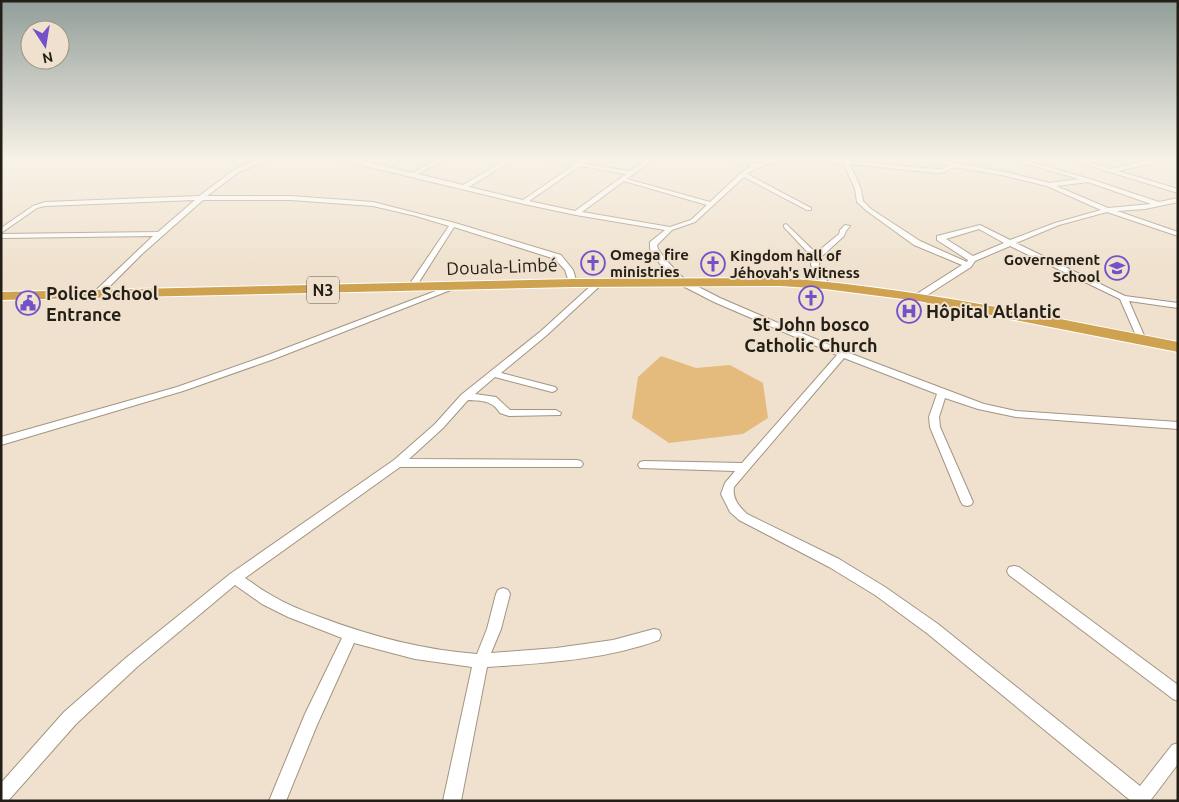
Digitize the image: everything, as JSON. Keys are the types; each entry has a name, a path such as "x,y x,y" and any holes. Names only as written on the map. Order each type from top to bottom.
{"highway":[{"name":"Douala-Limbé","path":"1,296 573,283 682,282 825,285 918,297 1178,347"}],"street":[{"path":"96,295 139,252 204,195"},
{"path":"495,195 576,213 670,229 693,221 720,195"},
{"path":"524,202 533,195"},
{"path":"576,213 600,195"},
{"path":"680,195 711,204"},
{"path":"783,195 809,209"},
{"path":"859,195 860,202 898,232 923,246 970,262"},
{"path":"1074,195 1108,210 1178,234"},
{"path":"1136,195 1178,209"},
{"path":"1,230 35,207 45,204 201,198 291,198 364,203 390,207 453,224 558,256 569,270 573,283"},
{"path":"918,297 970,262 1057,224 1108,210 1178,200"},
{"path":"411,288 453,224"},
{"path":"786,226 816,257"},
{"path":"825,285 815,265 816,257 838,239 847,226"},
{"path":"970,262 940,238 980,227 1123,298 1178,306"},
{"path":"670,229 653,244 654,248 682,282 741,311 842,354 982,407 1016,414 1175,428"},
{"path":"1,236 160,234"},
{"path":"1,796 70,718 132,662 235,578 398,463 440,426 465,397 598,284"},
{"path":"1,441 180,389 271,357 457,286"},
{"path":"1123,298 1142,340"},
{"path":"842,354 729,486 727,494 734,509 743,517 834,563 880,591 933,629 1139,799 1178,751"},
{"path":"494,374 552,389"},
{"path":"942,393 934,417 935,427 967,502"},
{"path":"465,397 495,399 500,402 504,411 509,413 556,413"},
{"path":"398,463 577,464"},
{"path":"644,465 743,468"},
{"path":"1014,571 1178,694"},
{"path":"235,578 267,600 293,613 350,635 396,649 446,659 481,661 556,655 613,647 654,635"},
{"path":"452,801 481,661 494,629 503,594"},
{"path":"277,801 350,635"}],"shaded area":[{"path":"661,356 696,368 730,365 763,383 768,418 743,434 669,443 632,418 638,377"}],"place":[{"name":"Omega fire ministries","path":"593,263"},
{"name":"Kingdom hall of Jéhovah's Witness","path":"713,264"},
{"name":"Governement School","path":"1117,268"},
{"name":"St John bosco Catholic Church","path":"811,298"},
{"name":"Police School Entrance","path":"28,303"},
{"name":"Hôpital Atlantic","path":"909,311"}]}
